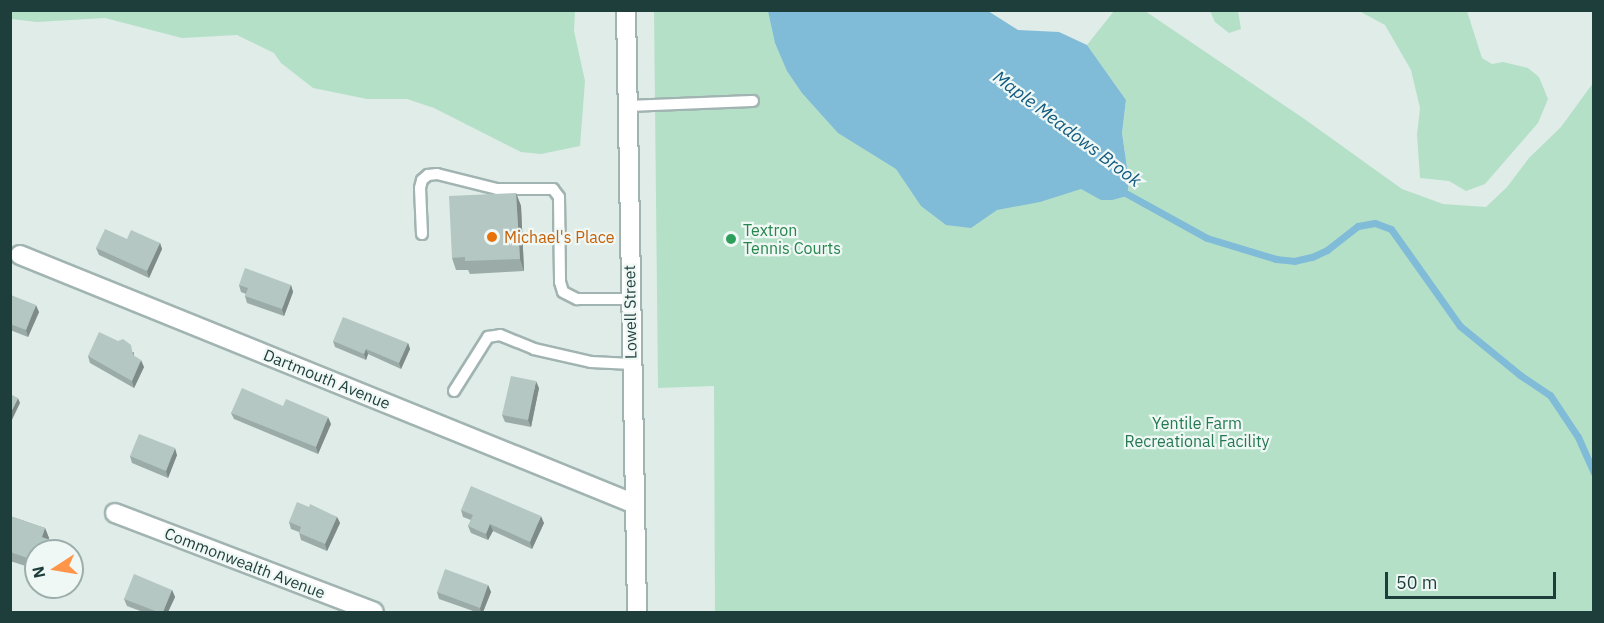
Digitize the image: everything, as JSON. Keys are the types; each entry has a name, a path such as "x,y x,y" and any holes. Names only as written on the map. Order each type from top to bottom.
{"street":[{"name":"Lowell Street","path":"626,10 637,612"},
{"name":"Dartmouth Avenue","path":"20,255 635,504"},
{"name":"Commonwealth Avenue","path":"115,513 374,612"}],"lane":[{"path":"627,106 753,101"},
{"path":"422,234 420,188 422,180 429,175 437,174 500,189 553,189 559,197 560,282 563,292 577,299 630,299"},
{"path":"454,391 481,345 488,337 494,336 501,335 534,349 591,362 632,364"}],"green space":[{"path":"11,10 575,11 574,31 585,81 580,146 541,154 521,152 434,108 407,99 367,99 313,88 281,63 274,53 237,35 182,38 105,18 37,22 11,19"},
{"name":"Yentile Farm Recreational Facility","path":"654,11 902,11 1129,181 1122,133 1126,100 1087,45 1114,11 1145,11 1303,118 1402,189 1443,204 1486,207 1507,187 1529,158 1561,127 1593,83 1593,612 715,612 714,386 658,388"},
{"path":"1210,11 1238,11 1241,29 1229,33 1215,22"},
{"path":"1359,11 1467,11 1482,58 1492,64 1503,62 1528,68 1539,77 1548,99 1538,123 1485,184 1466,191 1449,181 1420,178 1417,135 1420,108 1411,70 1385,25"}],"water":[{"path":"768,11 988,11 1018,30 1059,32 1087,45 1126,100 1122,133 1129,181 1127,196 1101,200 1081,189 1040,202 997,210 971,228 946,225 921,206 896,169 838,133 802,93 787,71 775,43"}],"building":[{"name":"Michael's Place","path":"516,193 520,259 465,261 465,257 452,258 449,196"},
{"path":"105,229 127,239 131,230 160,243 147,271 96,248"},
{"path":"245,268 291,285 282,309 245,296 248,288 239,285"},
{"path":"11,295 36,305 26,330 10,324"},
{"path":"343,317 408,343 399,363 366,349 364,354 333,341"},
{"path":"99,332 118,341 123,339 131,345 133,355 141,360 132,381 88,356"},
{"path":"511,376 536,381 528,420 502,415"},
{"path":"242,388 283,406 286,399 328,417 316,447 231,413"},
{"path":"10,394 18,398 10,414"},
{"path":"139,434 175,448 166,471 130,456"},
{"path":"471,486 541,516 530,542 490,524 486,534 468,526 473,515 461,510"},
{"path":"297,502 309,507 310,504 337,517 325,544 299,533 301,527 289,522"},
{"path":"10,516 45,528 42,537 47,539 24,539 24,557 10,552"},
{"path":"445,569 488,585 480,608 437,592"},
{"path":"134,574 172,590 163,612 124,599"}],"waterway":[{"name":"Maple Meadows Brook","path":"1120,190 1207,238 1276,259 1294,261 1312,257 1327,250 1358,226 1375,223 1391,229 1460,326 1520,375 1550,395 1578,437 1594,473"}],"place":[{"name":"Michael's Place","path":"492,237"},
{"name":"Textron Tennis Courts","path":"731,239"}]}
